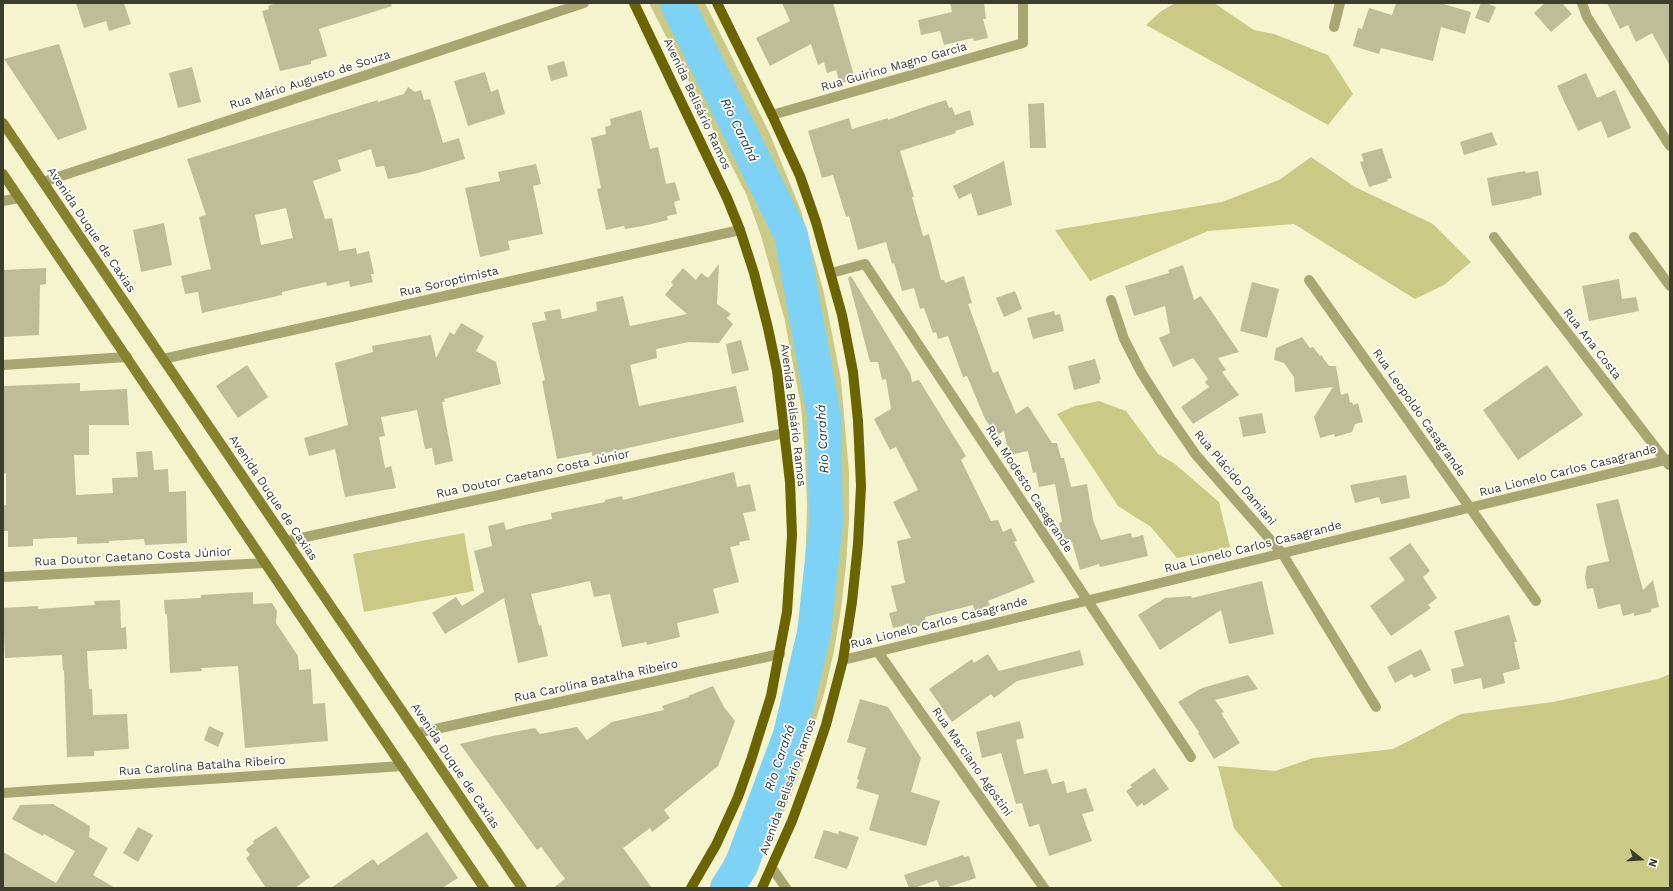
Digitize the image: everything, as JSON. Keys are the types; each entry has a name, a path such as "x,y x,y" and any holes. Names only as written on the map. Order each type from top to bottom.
{"main road":[{"name":"Avenida Belisário Ramos","path":"634,3 726,198 740,230 754,272 777,371 790,482 792,534 787,612 771,696 752,760 738,797 716,845 691,888"},
{"name":"Avenida Belisário Ramos","path":"717,3 800,176 816,222 842,315 853,372 858,421 861,486 854,580 843,660 826,725 811,769 792,821 762,888"},
{"name":"Avenida Duque de Caxias","path":"3,123 522,888"},
{"path":"3,174 484,888"}],"street":[{"name":"Rua Mário Augusto de Souza","path":"43,182 584,3"},
{"name":"Rua Guirino Magno Garcia","path":"772,116 1023,43 1023,3"},
{"path":"1334,27 1340,3"},
{"path":"1582,3 1587,18 1670,146"},
{"path":"3,201 19,198"},
{"name":"Rua Soroptimista","path":"163,359 740,230"},
{"name":"Rua Ana Costa","path":"1494,237 1668,462"},
{"path":"1634,237 1670,286"},
{"name":"Rua Modesto Casagrande","path":"831,273 865,264 1191,757"},
{"name":"Rua Leopoldo Casagrande","path":"1309,280 1536,602"},
{"name":"Rua Plácido Damiani","path":"1111,300 1124,338 1141,372 1169,416 1196,456 1282,553 1376,707"},
{"path":"3,365 127,357"},
{"name":"Rua Doutor Caetano Costa Júnior","path":"287,541 785,433"},
{"name":"Rua Lionelo Carlos Casagrande","path":"843,660 1282,553 1668,462"},
{"name":"Rua Doutor Caetano Costa Júnior","path":"3,577 265,563"},
{"name":"Rua Marciano Agostini","path":"878,652 1044,888"},
{"name":"Rua Carolina Batalha Ribeiro","path":"417,733 780,654"},
{"name":"Rua Carolina Batalha Ribeiro","path":"3,793 402,766"},
{"path":"772,868 786,888"}],"shaded area":[{"path":"649,3 705,3 769,132 801,211 824,293 841,380 849,472 849,519 841,609 834,651 824,694 798,777 782,817 747,888 710,888 747,815 763,774 777,732 788,690 797,646 805,578 807,505 801,406 784,317 761,236 747,196"},
{"path":"1175,3 1214,3 1254,30 1274,34 1328,55 1353,94 1328,125 1146,25 1160,12"},
{"path":"1311,157 1355,187 1433,224 1471,262 1444,285 1415,299 1294,224 1208,231 1090,281 1055,230 1222,202 1279,180"},
{"path":"1099,401 1126,411 1158,454 1175,464 1219,502 1230,547 1177,558 1151,527 1118,506 1057,414 1075,406"},
{"path":"464,533 474,591 364,612 353,554"},
{"path":"1670,674 1670,888 1283,888 1234,828 1218,766 1275,771 1313,758 1393,749 1461,714 1553,702 1658,679"}],"building":[{"path":"76,3 124,3 131,24 109,31 106,21 84,28"},
{"path":"276,3 391,3 392,6 319,29 327,56 311,61 311,64 280,71 262,11 269,9 268,6"},
{"path":"782,3 833,3 855,79 840,84 836,70 827,73 824,62 818,65 811,44 770,66 756,38 790,21"},
{"path":"950,3 984,3 986,19 983,19 988,38 974,41 973,38 944,45 940,31 921,35 918,20 952,12"},
{"path":"1396,3 1440,3 1471,12 1465,34 1441,27 1433,61 1381,48 1379,54 1353,46 1358,28 1362,29 1369,8 1392,15"},
{"path":"1481,3 1486,3 1496,7 1489,23 1475,18"},
{"path":"1545,3 1562,3 1572,14 1551,32 1534,13"},
{"path":"1607,3 1670,3 1670,66 1652,33 1636,42 1628,25 1620,29"},
{"path":"59,44 87,129 58,140 4,59"},
{"path":"564,61 568,76 551,81 547,66"},
{"path":"192,67 201,102 178,108 169,73"},
{"path":"485,72 491,92 498,89 505,114 468,126 454,81"},
{"path":"1586,73 1597,98 1615,90 1631,128 1608,138 1601,121 1578,131 1557,86"},
{"path":"408,87 415,92 421,90 424,100 430,99 443,143 459,138 465,159 418,173 388,179 384,166 376,167 371,149 338,160 341,171 313,181 325,219 332,218 339,251 356,248 357,254 369,251 374,274 371,274 373,282 350,287 349,281 327,286 326,282 282,292 282,295 202,313 198,292 185,294 181,276 211,269 199,217 206,215 187,159 378,100 378,102 404,94","holes":["286,208 293,238 261,245 255,215"]},
{"path":"946,100 949,108 952,107 955,115 970,110 974,125 955,131 956,133 900,151 914,197 912,197 923,236 929,234 941,280 944,280 945,283 964,276 972,303 968,304 993,373 998,371 1016,414 1028,406 1052,443 1057,443 1061,458 1064,458 1071,487 1087,484 1093,520 1101,540 1131,533 1132,538 1143,535 1148,556 1100,567 1099,564 1080,570 1072,542 1064,544 1059,523 1062,522 1055,484 1039,487 1036,472 1033,473 1028,451 1009,455 1004,431 997,435 985,419 967,376 963,377 948,336 938,339 936,332 933,333 924,308 920,309 914,288 902,291 886,242 858,250 849,216 846,217 833,175 822,178 808,131 849,118 852,129 888,118 888,120"},
{"path":"1044,103 1046,148 1030,148 1028,104"},
{"path":"641,110 650,149 658,147 666,184 675,182 680,200 674,202 677,214 667,216 668,220 643,226 625,229 624,226 606,230 597,189 601,188 591,138 606,134 605,127 611,125 610,119"},
{"path":"1492,132 1497,145 1464,155 1460,142"},
{"path":"1382,148 1392,178 1387,179 1388,181 1369,187 1360,162 1364,161 1361,154"},
{"path":"1004,161 1012,205 978,216 971,193 959,199 953,186"},
{"path":"536,164 541,184 533,186 543,234 508,241 510,250 480,257 465,188 500,181 498,172"},
{"path":"1525,171 1526,173 1538,171 1542,195 1492,206 1487,178"},
{"path":"164,223 172,265 141,272 133,230"},
{"path":"719,264 717,304 731,314 727,318 733,324 719,343 689,342 656,349 657,358 630,365 639,406 736,386 744,422 592,456 592,452 557,459 542,381 545,380 532,323 546,320 544,312 560,309 562,319 597,311 596,302 623,296 630,326 687,314 665,295 673,285 671,282 683,268 696,280 701,273 708,278"},
{"path":"1183,265 1194,300 1201,296 1239,352 1218,358 1226,370 1222,372 1239,395 1193,424 1181,407 1209,387 1205,382 1208,379 1193,358 1173,367 1159,338 1170,333 1165,306 1134,316 1125,286 1169,273 1168,270"},
{"path":"46,268 46,284 40,285 39,335 3,337 3,270"},
{"path":"851,276 910,373 912,382 919,380 966,456 961,460 991,521 998,520 1003,532 1011,528 1017,541 1014,542 1035,582 988,601 990,605 975,612 973,605 925,617 926,624 907,629 906,625 893,628 889,613 897,611 891,586 905,583 897,541 911,538 893,502 918,490 896,447 890,450 874,419 891,409 886,379 882,380 878,362 870,362 848,278"},
{"path":"1619,279 1622,299 1636,297 1639,311 1589,321 1582,286"},
{"path":"1252,282 1279,289 1267,338 1240,331"},
{"path":"1015,291 1022,309 1004,317 996,298"},
{"path":"1054,311 1055,315 1060,314 1064,331 1033,339 1027,318"},
{"path":"461,323 484,336 476,351 496,362 501,384 444,399 445,402 442,402 453,461 435,465 432,448 425,449 417,410 381,417 385,436 379,437 385,468 391,466 396,488 345,497 335,449 309,456 304,438 348,425 335,363 373,352 372,346 431,335 436,358 450,332 454,335"},
{"path":"1302,337 1310,348 1313,347 1320,356 1321,355 1329,366 1336,366 1341,395 1348,393 1350,403 1352,402 1353,405 1358,403 1363,422 1355,424 1352,432 1335,437 1334,434 1320,438 1314,417 1333,387 1295,392 1294,377 1284,363 1274,360 1276,348"},
{"path":"741,340 749,370 732,374 726,344"},
{"path":"1095,359 1101,379 1099,380 1100,383 1074,390 1068,366"},
{"path":"247,365 268,397 238,418 216,386"},
{"path":"1547,365 1583,415 1518,460 1483,410"},
{"path":"80,383 80,391 127,389 129,425 89,425 89,455 74,455 76,495 113,493 112,478 138,477 136,452 152,451 154,470 168,469 169,492 186,491 187,543 145,545 144,539 109,541 109,543 77,544 77,537 33,539 33,546 8,547 8,531 3,531 3,505 6,505 6,473 3,474 3,386"},
{"path":"1262,413 1266,433 1243,437 1239,417"},
{"path":"734,472 737,487 750,484 756,511 743,513 750,540 739,542 740,545 730,547 739,582 713,589 719,613 677,623 680,637 647,645 646,642 622,647 610,594 594,597 590,581 531,594 539,626 541,625 548,656 518,663 504,598 445,634 432,613 456,597 462,606 484,592 474,551 492,546 488,526 504,522 506,530 552,519 551,513 605,502 605,500 622,496 623,500"},
{"path":"1406,475 1410,498 1381,504 1379,497 1355,503 1350,485"},
{"path":"1618,499 1643,590 1653,580 1659,607 1651,609 1651,612 1634,616 1634,613 1623,616 1620,604 1598,609 1593,588 1587,589 1585,577 1587,566 1609,561 1596,504"},
{"path":"1410,543 1430,571 1423,577 1437,598 1428,605 1431,608 1391,636 1370,606 1405,580 1389,558"},
{"path":"1262,581 1274,634 1229,644 1221,610 1160,650 1138,615 1165,598 1191,596 1192,598"},
{"path":"253,592 253,604 272,603 277,611 276,623 298,656 299,670 311,669 313,704 325,703 328,741 245,748 238,666 201,668 202,671 170,673 167,614 165,614 164,600 201,598 201,595"},
{"path":"120,600 121,628 126,627 127,649 87,651 89,689 92,689 93,715 127,714 129,749 94,751 94,756 67,757 64,670 63,671 62,655 5,658 3,608 38,606 38,609 95,605 94,601"},
{"path":"1509,615 1517,642 1514,642 1520,669 1503,673 1505,683 1483,689 1481,678 1454,684 1451,669 1464,666 1454,631"},
{"path":"1421,649 1431,670 1414,678 1412,674 1395,683 1387,667"},
{"path":"1080,650 1084,665 1017,681 994,698 991,694 952,722 929,689 972,659 974,663 988,654 999,671"},
{"path":"1248,675 1258,689 1215,700 1224,712 1221,713 1240,743 1214,759 1198,733 1199,732 1178,702 1202,688"},
{"path":"713,686 724,707 735,721 718,766 664,810 670,818 652,832 650,828 623,848 652,888 553,888 565,879 541,847 537,850 460,744 535,728 540,734 577,727 587,740 612,722 664,710 662,706 689,697 688,696"},
{"path":"860,699 888,707 921,758 911,792 940,801 926,846 869,830 879,795 856,788 859,780 857,779 866,748 847,742"},
{"path":"1020,721 1024,738 1016,740 1024,774 1047,769 1052,784 1064,781 1067,793 1086,788 1094,811 1082,814 1092,841 1049,856 1039,824 1029,827 1022,803 1016,804 1001,753 982,758 976,732"},
{"path":"209,726 224,733 218,747 204,740"},
{"path":"1154,768 1169,789 1144,806 1142,803 1137,807 1126,791 1132,787 1130,785"},
{"path":"53,804 90,826 89,837 108,848 93,875 115,888 3,888 3,852 56,883 75,851 12,819 20,805"},
{"path":"276,826 310,877 295,888 266,888 246,858 250,855 246,849 254,843 253,841"},
{"path":"138,827 153,835 138,862 123,853"},
{"path":"824,830 838,834 839,831 859,837 847,869 814,858"},
{"path":"427,832 458,878 442,888 331,888 373,859 378,865"},
{"path":"963,855 964,857 969,856 976,878 945,888 940,888 937,880 914,888 909,888 904,875"}],"waterway":[{"name":"Rio Carahá","path":"677,3 791,235 824,415 826,523 814,633 790,735 741,866 727,888"}]}
